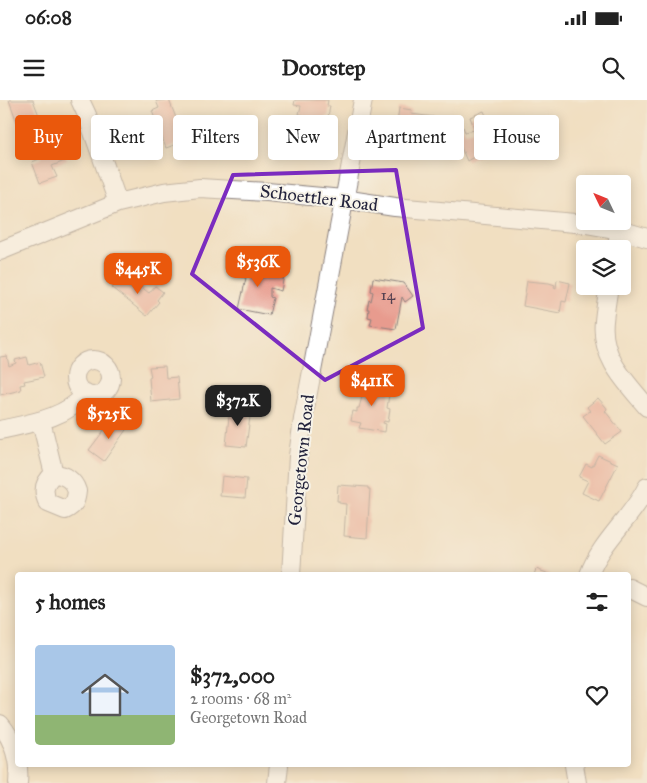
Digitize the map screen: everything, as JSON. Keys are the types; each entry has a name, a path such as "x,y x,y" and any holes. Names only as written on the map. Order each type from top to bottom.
{"street":[{"path":"80,100 118,203"},
{"name":"Georgetown Road","path":"291,572 298,456 303,419 363,100"},
{"name":"Schoettler Road","path":"0,251 118,203 164,192 200,188 343,199 395,207 576,223"},
{"path":"618,240 620,230"},
{"name":"Schoettler Road","path":"620,230 647,238"},
{"path":"608,295 603,323 605,345 620,374 647,407"},
{"path":"0,430 41,420 76,405 86,394"},
{"path":"41,420 54,474"},
{"path":"594,572 610,538 636,505 647,487"},
{"path":"631,589 647,597"},
{"path":"0,724 15,749"},
{"path":"17,767 18,783"},
{"path":"277,783 280,767"},
{"path":"574,767 576,783"}],"highlighted area":[{"path":"396,170 423,328 325,380 192,274 233,175"}],"building":[{"path":"9,100 33,100 39,115 15,115 15,117"},
{"path":"169,100 175,115 173,115 173,146 166,148 163,140 163,115 154,115 152,111 159,108 156,101"},
{"path":"295,100 328,100 327,106 330,106 328,115 303,115 299,114 301,106 294,105"},
{"path":"399,108 412,110 411,114 419,115 398,115"},
{"path":"484,111 486,115 475,115"},
{"path":"474,115 474,127 470,117"},
{"path":"464,130 465,132 474,130 474,157 467,161 464,154"},
{"path":"37,160 67,160 52,166 57,177 40,183 32,162"},
{"path":"249,260 263,263 262,271 284,275 281,291 270,288 270,297 273,298 269,315 239,309 246,278 235,276 237,267 247,269"},
{"path":"124,274 149,293 155,286 163,292 157,300 159,302 147,316 112,288"},
{"path":"373,278 404,283 413,296 405,302 402,297 396,329 370,325 372,318 368,317 369,309 367,309 373,292 371,291"},
{"path":"557,280 570,283 566,302 562,301 560,313 523,306 527,281 549,283 555,285 554,287 556,288"},
{"path":"7,356 9,366 16,363 15,360 27,357 29,365 40,362 44,377 24,381 25,384 20,385 21,390 0,395 0,357"},
{"path":"165,366 166,378 177,377 179,399 151,402 149,367"},
{"path":"355,379 375,383 373,394 378,395 380,386 390,388 387,408 390,409 388,422 384,421 383,423 386,424 385,432 359,428 361,423 351,421 353,411 357,412 357,408 359,408 363,393 352,392"},
{"path":"598,398 606,407 605,411 622,432 605,444 583,416 590,411 587,407"},
{"path":"230,407 251,409 246,447 226,445"},
{"path":"115,418 128,427 104,461 89,450 105,429 108,431 107,429"},
{"path":"598,455 618,464 599,501 582,493 588,481 579,477 586,464 592,467"},
{"path":"222,476 247,479 245,498 220,496"},
{"path":"338,485 368,487 370,489 367,538 344,536 346,504 337,501"}]}
